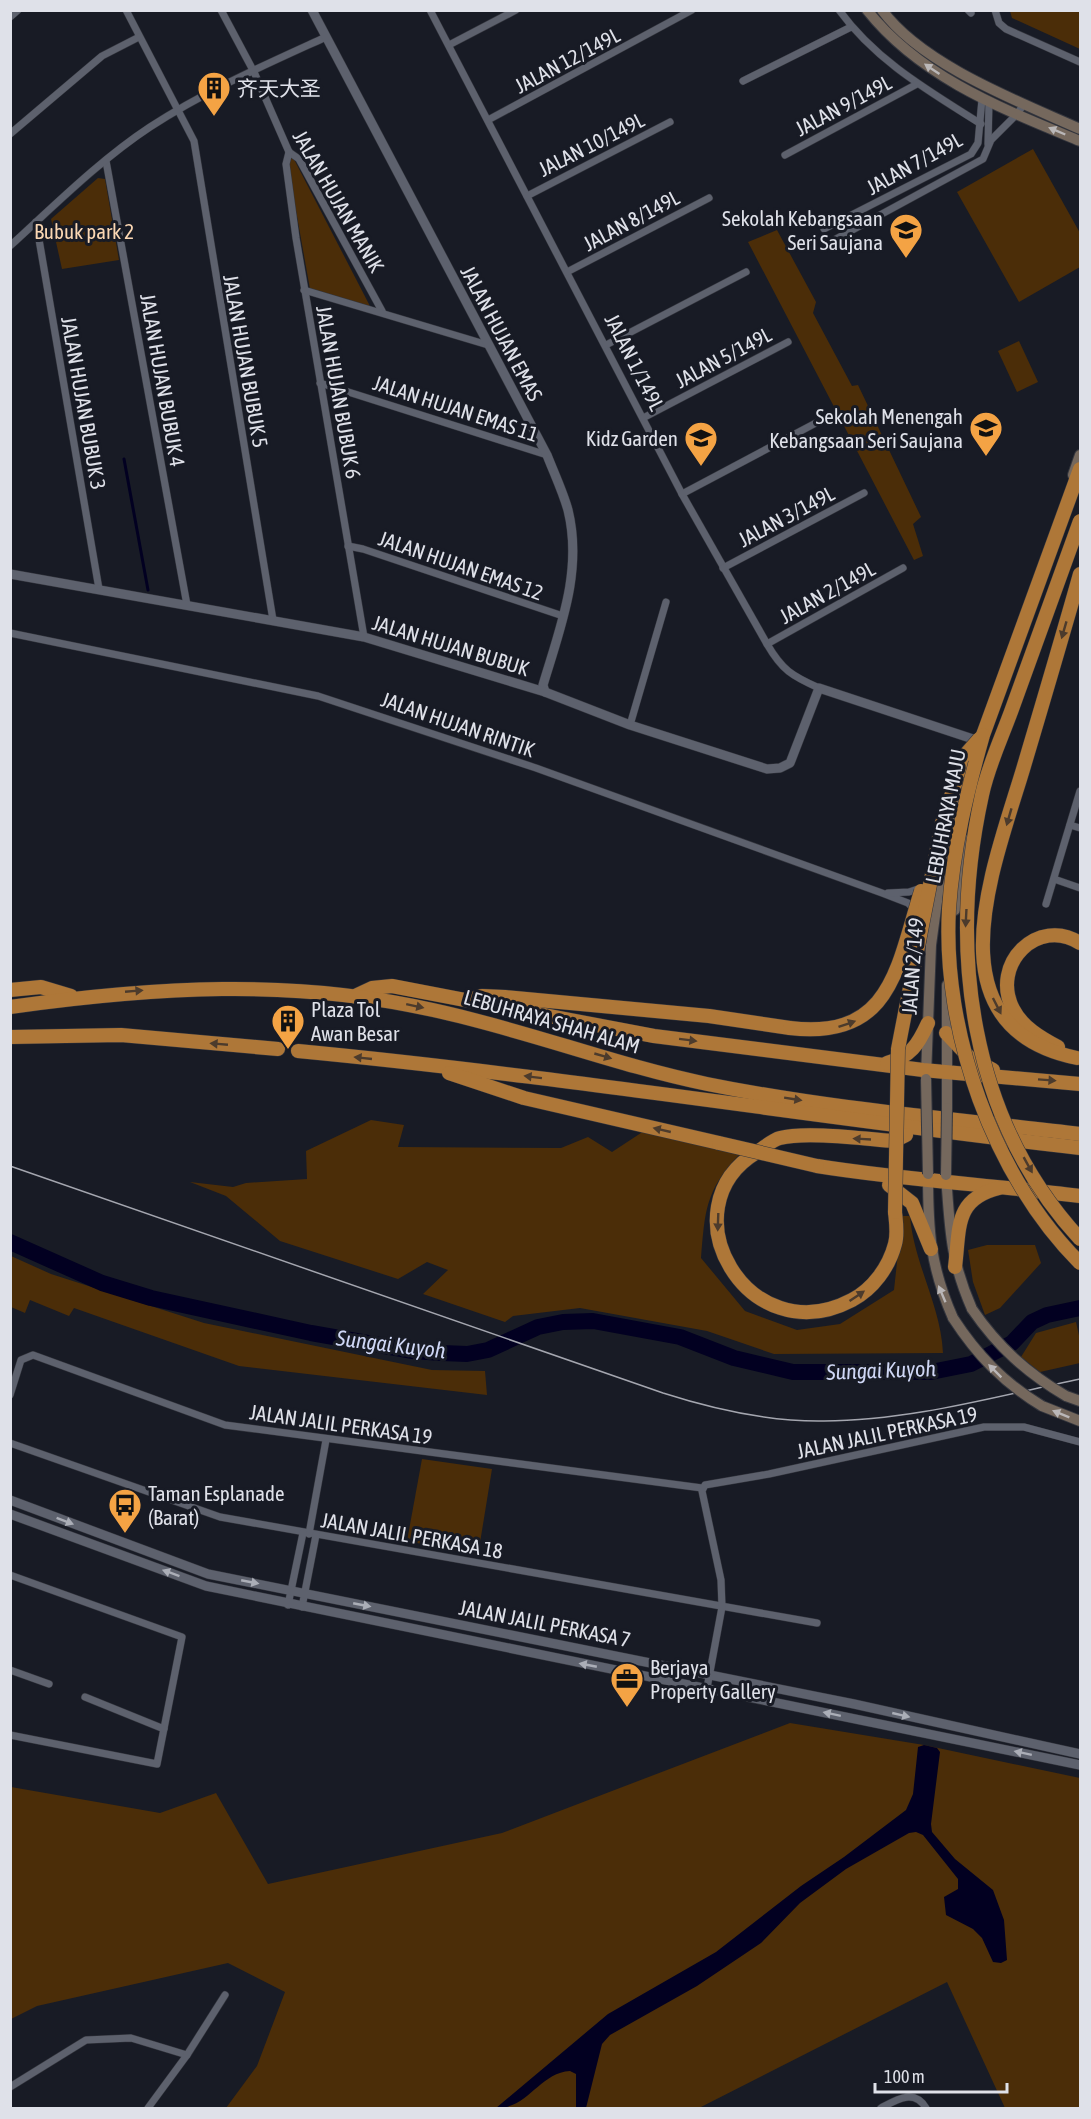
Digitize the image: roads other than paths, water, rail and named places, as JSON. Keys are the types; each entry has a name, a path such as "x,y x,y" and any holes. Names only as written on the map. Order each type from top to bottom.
{"highway":[{"name":"LEBUHRAYA MAJU","path":"1080,464 981,738 967,790 954,857 949,911 955,1004 973,1081 992,1129 1011,1168 1049,1226 1080,1263"},
{"name":"LEBUHRAYA MAJU","path":"1080,521 982,792 970,861 966,924 971,1000 991,1085 1011,1134 1041,1188 1080,1239"},
{"path":"1078,1059 1047,1052 1015,1030 1003,1017 989,987 982,942 992,876 1080,574"},
{"path":"465,1001 482,996 505,997 709,1016 790,1028 830,1029 854,1022 873,1008 888,987 965,755 981,738"},
{"path":"918,1129 894,1141 818,1136 780,1138 742,1161 722,1190 717,1226 724,1258 737,1280 766,1302 797,1312 835,1309 860,1296 881,1275 896,1242 896,1212 898,1049 942,824"},
{"path":"1078,1059 1026,1026 1012,1007 1007,985 1013,959 1029,942 1038,937 1056,934 1080,943"},
{"path":"357,995 372,988 392,986 654,1036 882,1064 926,1074 1080,1084"},
{"path":"10,990 41,987 76,998"},
{"name":"LEBUHRAYA SHAH ALAM","path":"10,1007 162,989 229,987 303,989 357,995 434,1010 651,1070 754,1093 1080,1134"},
{"path":"882,1064 897,1060 915,1049 928,1023"},
{"path":"946,1033 969,1057 1008,1078"},
{"path":"10,1037 125,1036 278,1049"},
{"name":"LEBUHRAYA SHAH ALAM","path":"298,1051 655,1092 918,1129 1080,1148"},
{"path":"421,1064 524,1098 817,1166 872,1175 928,1176 1080,1196"},
{"path":"872,1175 900,1192 912,1203 931,1249"},
{"path":"955,1267 960,1221 965,1206 974,1197 1004,1187"}],"main road":[{"path":"867,10 912,55 958,86 1080,141"},
{"path":"882,10 918,44 958,71 1080,129"},
{"name":"JALAN 2/149","path":"1080,534 1041,640 1000,737 974,818 961,870 950,938 946,1033 946,1178 955,1267 972,1309 1012,1359 1027,1372 1066,1396 1080,1401"},
{"name":"JALAN 2/149","path":"981,738 945,843 931,945 926,1074 931,1249 938,1284 953,1318 970,1345 998,1375 1042,1406 1080,1421"}],"street":[{"path":"10,16 18,10"},
{"name":"JALAN HUJAN BUBUK 5","path":"126,10 194,141 273,620"},
{"name":"JALAN HUJAN MANIK","path":"221,10 254,72 289,152 299,159 382,311"},
{"name":"JALAN HUJAN EMAS","path":"312,10 547,455 567,508 573,542 574,567 563,616 543,685 545,692"},
{"name":"JALAN 1/149L","path":"430,10 682,494 766,644 790,675 819,687 981,738"},
{"path":"449,45 516,10"},
{"path":"839,10 851,27 917,84 981,124"},
{"path":"995,10 999,23 1006,29 1080,62"},
{"name":"JALAN 12/149L","path":"488,120 692,11"},
{"path":"743,81 851,27"},
{"path":"10,134 102,56 139,37"},
{"path":"10,246 106,161 178,109 326,37"},
{"name":"JALAN 9/149L","path":"785,155 917,84"},
{"path":"985,100 988,146"},
{"name":"JALAN 7/149L","path":"824,229 971,154 978,143 985,100"},
{"path":"834,240 983,159 994,136 1024,104"},
{"name":"JALAN 10/149L","path":"527,196 670,122"},
{"name":"JALAN HUJAN BUBUK 6","path":"289,152 286,164 304,290 364,637"},
{"name":"JALAN HUJAN BUBUK 4","path":"106,161 187,605"},
{"name":"JALAN 8/149L","path":"567,272 709,198"},
{"name":"JALAN HUJAN BUBUK 3","path":"36,222 99,589"},
{"path":"606,345 746,272"},
{"path":"304,290 382,311 488,345"},
{"name":"JALAN 5/149L","path":"643,418 788,342"},
{"name":"JALAN HUJAN EMAS 11","path":"320,383 547,455"},
{"path":"682,494 829,416"},
{"name":"JALAN 3/149L","path":"723,568 864,493"},
{"name":"JALAN HUJAN EMAS 12","path":"348,546 563,616"},
{"name":"JALAN 2/149L","path":"766,644 903,568"},
{"name":"JALAN HUJAN BUBUK","path":"11,571 364,637 545,692 630,725 767,770 780,768 790,762 819,687"},
{"path":"630,725 666,602"},
{"name":"JALAN HUJAN RINTIK","path":"10,633 318,696 352,705 536,768 908,903 926,925 931,945"},
{"path":"1046,904 1080,792"},
{"path":"1070,825 1080,828"},
{"name":"JALAN HUJAN RINTIK","path":"882,893 909,892 925,886 940,875"},
{"path":"1054,879 1080,888"},
{"name":"JALAN JALIL PERKASA 19","path":"10,1395 21,1360 33,1355 225,1425 702,1490 707,1483 769,1474 984,1427 1024,1427 1080,1442"},
{"path":"302,1607 309,1534 326,1440"},
{"name":"JALAN JALIL PERKASA 18","path":"10,1443 220,1517 817,1623"},
{"path":"702,1490 721,1580 722,1607 707,1688"},
{"name":"JALAN JALIL PERKASA 7","path":"10,1500 208,1574 710,1674 1080,1754"},
{"name":"JALAN JALIL PERKASA 7","path":"10,1514 206,1586 288,1605 1080,1765"},
{"path":"288,1605 309,1534"},
{"path":"10,1575 182,1637 158,1764 10,1735"},
{"path":"10,1670 49,1684"},
{"path":"85,1697 164,1729"},
{"path":"148,2109 187,2055 225,1995"},
{"path":"10,2087 86,2040 131,2038 187,2055"},
{"path":"881,2109 902,2096 913,2097 926,2109"}],"water":[{"path":"924,1745 937,1748 940,1752 932,1832 955,1859 993,1890 1004,1920 1007,1960 1001,1963 993,1962 982,1938 973,1929 946,1915 944,1897 958,1889 958,1879 923,1835 916,1832 909,1833 846,1869 800,1903 761,1943 697,1986 610,2035 602,2044 586,2108 576,2108 576,2074 570,2071 550,2078 517,2103 496,2108 608,2014 716,1952 801,1886 906,1810 913,1794 918,1747"}],"waterway":[{"path":"124,459 148,590"},
{"name":"Sungai Kuyoh","path":"10,1242 102,1283 151,1298 311,1333 413,1351 442,1353 467,1354 488,1350 538,1327 563,1322 593,1321 680,1337 734,1358 793,1372 931,1372 971,1364 1012,1343 1032,1322 1047,1315 1080,1308"}],"tram line":[{"path":"10,1166 663,1393 743,1414 803,1421 889,1417 1080,1379"}],"place":[{"name":"齐天大圣","path":"214,117"},
{"name":"Sekolah Kebangsaan Seri Saujana","path":"906,259"},
{"name":"Sekolah Menengah Kebangsaan Seri Saujana","path":"986,457"},
{"name":"Kidz Garden","path":"701,467"},
{"name":"Plaza Tol Awan Besar","path":"288,1050"},
{"name":"Taman Esplanade (Barat)","path":"125,1534"},
{"name":"Berjaya Property Gallery","path":"627,1708"}],"park label":[{"name":"Bubuk park 2","path":"84,231"}]}
